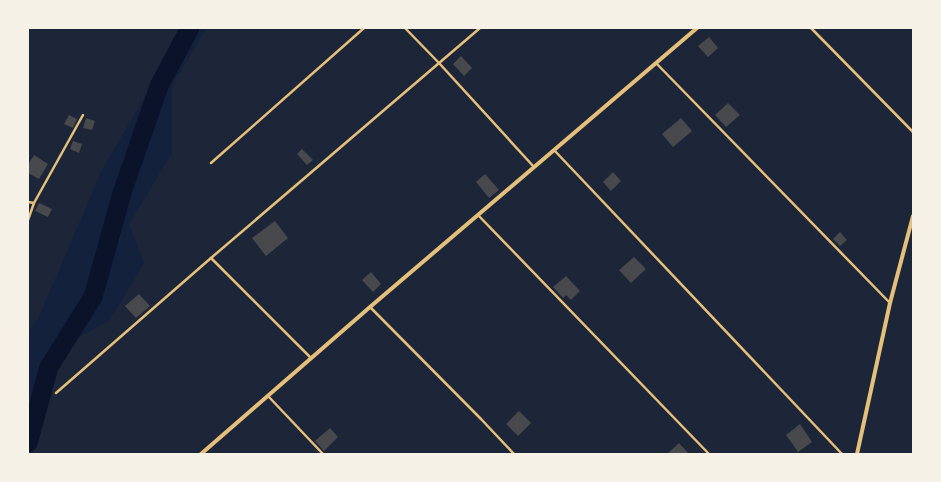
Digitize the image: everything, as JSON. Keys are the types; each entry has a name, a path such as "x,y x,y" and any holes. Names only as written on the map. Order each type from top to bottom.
{"street":[{"path":"201,454 370,307 697,28"},
{"path":"857,454 890,303 913,216"}],"lane":[{"path":"211,163 364,28"},
{"path":"405,28 534,167"},
{"path":"56,393 480,28"},
{"path":"811,28 913,132"},
{"path":"656,63 890,303"},
{"path":"28,220 34,203 83,115"},
{"path":"554,150 842,454"},
{"path":"28,202 34,203"},
{"path":"478,215 709,454"},
{"path":"211,258 311,358"},
{"path":"370,307 514,454"},
{"path":"268,396 323,454"}],"shaded area":[{"path":"28,28 185,28 102,170 38,319 28,331"},
{"path":"210,28 913,28 913,454 28,454 28,433 62,346 109,321 144,263 129,224 172,153 172,86 202,35"}],"building":[{"path":"709,37 718,48 708,57 698,46"},
{"path":"461,56 472,68 464,76 453,64"},
{"path":"728,103 740,115 726,127 715,115"},
{"path":"69,115 77,119 73,128 64,124"},
{"path":"86,118 95,121 92,130 83,128"},
{"path":"681,118 692,131 673,147 662,134"},
{"path":"73,141 82,144 79,153 70,149"},
{"path":"302,149 313,160 307,165 297,154"},
{"path":"34,155 48,164 39,179 28,173 28,165"},
{"path":"613,172 621,181 611,191 603,182"},
{"path":"485,174 499,190 489,198 476,182"},
{"path":"39,203 52,209 48,217 35,211"},
{"path":"275,221 288,238 266,256 252,238"},
{"path":"840,232 847,240 840,246 833,239"},
{"path":"634,257 646,269 631,283 619,270"},
{"path":"371,272 381,284 373,292 362,280"},
{"path":"566,276 580,291 571,300 566,295 563,298 553,287"},
{"path":"139,294 150,306 136,318 125,306"},
{"path":"519,411 531,423 518,436 506,424"},
{"path":"800,424 812,442 798,452 786,435"},
{"path":"330,428 338,437 324,451 315,441"},
{"path":"679,443 688,453 687,454 667,454"}],"waterway":[{"path":"28,443 49,367 93,297 122,193 159,86 190,28"}]}
